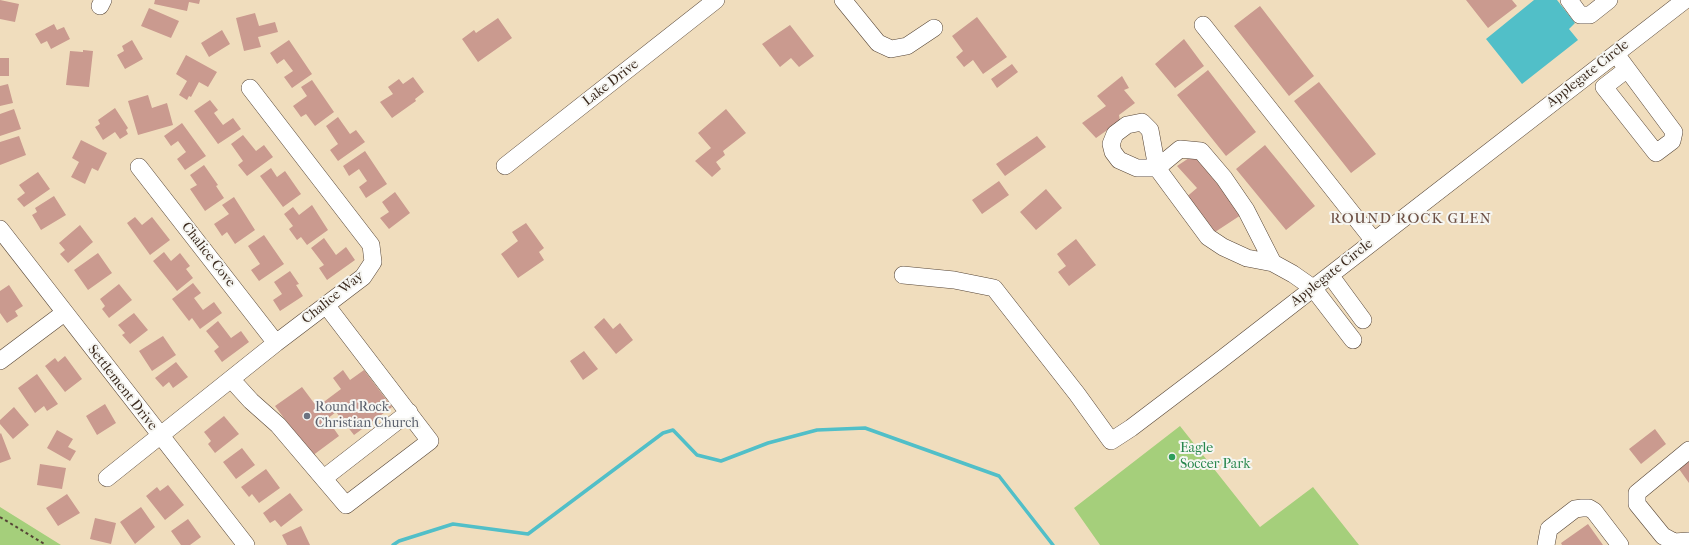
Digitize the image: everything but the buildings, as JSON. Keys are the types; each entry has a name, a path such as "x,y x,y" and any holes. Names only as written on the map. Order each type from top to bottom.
{"street":[{"name":"Lake Drive","path":"505,166 716,0"},
{"path":"843,0 878,43 891,49 908,46 934,28"},
{"path":"1569,0 1580,15 1590,15 1609,0"},
{"name":"Applegate Circle","path":"903,275 954,280 994,288 1077,394 1111,441 1132,428 1685,0"},
{"path":"1203,25 1374,241"},
{"path":"1602,64 1620,74 1616,54"},
{"name":"Chalice Way","path":"107,478 276,343 363,277 373,262 371,246 250,88"},
{"path":"1273,263 1246,210 1224,178 1201,151 1180,149 1157,168 1208,237 1223,247 1247,258 1273,263 1293,274 1313,288 1353,340"},
{"name":"Chalice Cove","path":"139,166 276,343"},
{"name":"Settlement Drive","path":"0,229 159,436 246,545"},
{"path":"1330,275 1363,320"},
{"path":"231,379 251,401 278,424 346,505 430,440 326,305"},
{"path":"0,361 64,313"},
{"path":"324,478 409,412"},
{"path":"1688,542 1674,542 1663,536 1637,504 1637,493 1689,450"},
{"path":"1546,545 1549,528 1575,509 1589,508 1594,511 1620,545"}],"path":[{"path":"0,517 46,545"}],"green space":[{"name":"Eagle Soccer Park","path":"1180,426 1260,527 1313,487 1359,545 1100,545 1074,508"},
{"path":"0,507 61,545 0,545"}],"water":[{"path":"1534,0 1557,0 1575,23 1569,29 1578,40 1522,84 1486,39"}],"waterway":[{"path":"393,545 399,541 453,524 528,534 663,433 673,430 697,455 721,461 768,443 817,430 865,428 999,476 1053,545"}],"place":[{"name":"Round Rock Christian Church","path":"307,416"},
{"name":"Eagle Soccer Park","path":"1172,457"}],"district":[{"name":"ROUND ROCK GLEN","path":"1411,219"}]}
